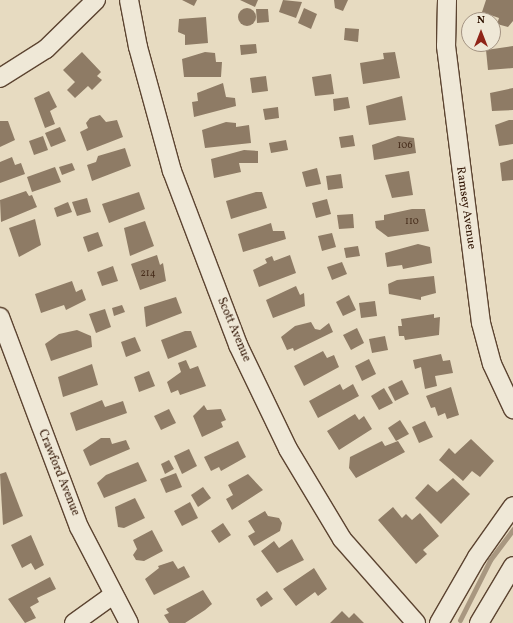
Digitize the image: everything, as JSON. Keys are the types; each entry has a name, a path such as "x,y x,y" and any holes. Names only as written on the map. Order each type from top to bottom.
{"street":[{"path":"0,78 46,49 96,0"},
{"name":"Scott Avenue","path":"129,0 138,47 172,171 238,345 288,449 342,539 416,623"},
{"name":"Ramsey Avenue","path":"447,0 446,46 481,323 492,364 513,409"},
{"name":"Crawford Avenue","path":"0,317 79,527 113,595 129,623"},
{"path":"439,623 477,557 513,506"},
{"path":"479,623 513,566"},
{"path":"74,623 113,595"}],"building":[{"path":"182,0 197,0 194,6"},
{"path":"240,0 258,0 255,7"},
{"path":"283,0 302,2 296,18 279,12"},
{"path":"334,0 348,0 343,11 335,8"},
{"path":"486,0 513,0 513,21 508,27 501,25 501,12 482,12"},
{"path":"247,8 253,11 256,17 253,23 247,26 241,23 238,17 241,11"},
{"path":"304,8 317,14 311,29 298,23"},
{"path":"256,9 268,9 269,22 257,23"},
{"path":"206,17 208,43 185,45 185,35 178,32 179,19"},
{"path":"345,28 359,29 358,42 344,40"},
{"path":"256,44 257,53 241,55 240,45"},
{"path":"513,46 513,68 488,70 486,52 501,52 501,48"},
{"path":"82,52 101,72 97,76 102,80 92,90 88,86 75,98 67,90 75,82 63,70"},
{"path":"205,52 215,53 216,62 222,62 221,77 184,77 182,59"},
{"path":"395,52 400,78 363,84 360,63 384,59 383,53"},
{"path":"331,74 334,94 315,96 312,77"},
{"path":"266,76 268,91 252,93 250,78"},
{"path":"223,83 226,97 235,98 236,106 194,117 192,102 198,101 197,93"},
{"path":"513,88 513,110 492,111 490,93"},
{"path":"49,91 57,107 50,111 55,124 45,128 34,98"},
{"path":"402,96 406,120 369,125 366,106"},
{"path":"348,97 350,108 334,111 333,99"},
{"path":"278,107 279,118 265,120 263,109"},
{"path":"100,115 106,122 117,120 123,137 87,151 80,132 88,128 86,123 90,118"},
{"path":"513,120 513,144 499,146 495,125"},
{"path":"0,121 8,121 15,140 0,147"},
{"path":"226,122 236,123 236,127 249,125 251,143 205,148 202,130"},
{"path":"60,127 66,141 51,147 45,133"},
{"path":"353,135 355,146 341,148 339,137"},
{"path":"43,136 48,150 34,155 29,141"},
{"path":"398,136 414,138 416,153 374,160 372,145"},
{"path":"286,140 288,150 271,153 269,143"},
{"path":"125,148 131,166 92,181 87,165 96,162 98,156"},
{"path":"244,150 258,151 258,163 239,163 241,172 214,178 211,159"},
{"path":"12,157 15,165 21,163 25,174 0,183 0,162"},
{"path":"513,159 513,180 502,181 500,163"},
{"path":"72,163 75,170 62,175 59,167"},
{"path":"55,167 61,182 32,192 27,177"},
{"path":"317,168 321,184 306,187 302,172"},
{"path":"409,171 413,195 392,198 385,175"},
{"path":"341,174 343,188 328,190 326,176"},
{"path":"26,191 29,196 32,195 37,207 1,222 0,200"},
{"path":"139,192 145,209 109,223 102,204"},
{"path":"256,192 262,192 267,208 231,219 226,201"},
{"path":"87,198 91,212 77,216 72,202"},
{"path":"327,199 331,214 316,218 312,203"},
{"path":"68,202 72,212 57,217 54,208"},
{"path":"412,209 425,209 429,231 388,237 376,228 375,221 384,220 384,215"},
{"path":"353,214 354,228 339,229 337,215"},
{"path":"35,219 41,245 19,257 9,228"},
{"path":"145,221 154,246 130,256 124,228"},
{"path":"271,223 273,231 284,231 286,239 243,252 238,234"},
{"path":"98,232 103,246 88,252 83,237"},
{"path":"332,233 336,247 322,251 318,236"},
{"path":"418,244 430,247 432,263 403,269 402,265 387,267 385,253"},
{"path":"358,246 360,256 346,258 344,248"},
{"path":"157,255 160,265 163,263 166,281 140,290 131,264"},
{"path":"290,255 296,273 259,287 253,270 267,263 265,259 272,256 274,261"},
{"path":"342,262 347,274 332,280 327,267"},
{"path":"113,266 118,281 102,286 97,272"},
{"path":"434,276 436,293 421,297 421,300 389,294 388,284 397,280"},
{"path":"72,281 76,292 82,289 86,300 66,310 64,305 41,313 35,294"},
{"path":"296,286 300,295 304,293 305,306 273,318 266,300"},
{"path":"349,295 356,310 343,316 336,302"},
{"path":"176,297 182,313 146,327 144,307"},
{"path":"375,301 377,316 361,318 359,303"},
{"path":"122,305 125,312 114,316 112,308"},
{"path":"105,309 111,327 96,333 89,314"},
{"path":"434,314 434,318 440,317 439,335 405,340 404,336 399,336 398,326 402,326 401,319"},
{"path":"311,322 315,329 320,330 329,323 333,332 294,351 293,348 287,350 281,337 295,326"},
{"path":"357,328 364,343 351,350 343,335"},
{"path":"77,330 91,336 92,347 51,361 45,344 59,334"},
{"path":"185,331 191,331 197,347 168,359 161,340"},
{"path":"385,336 388,350 372,353 369,339"},
{"path":"135,337 141,351 126,357 121,342"},
{"path":"323,351 327,358 334,355 339,367 304,386 294,366"},
{"path":"441,354 443,361 450,360 453,373 435,376 437,386 425,389 421,367 415,369 413,360"},
{"path":"369,359 376,374 362,381 355,366"},
{"path":"186,360 190,369 198,366 206,386 180,395 178,390 171,393 167,382 181,372 178,363"},
{"path":"92,364 98,385 63,397 58,377"},
{"path":"149,371 155,386 139,392 134,377"},
{"path":"402,380 409,394 395,401 388,387"},
{"path":"340,384 343,390 353,384 359,396 318,418 309,401"},
{"path":"451,387 459,415 447,419 445,413 438,416 435,407 431,408 426,396"},
{"path":"384,388 393,403 379,410 371,396"},
{"path":"102,400 105,407 123,401 127,413 76,431 70,413"},
{"path":"204,405 207,410 221,409 226,420 221,422 223,427 202,437 193,416"},
{"path":"169,409 176,423 161,430 154,416"},
{"path":"355,414 359,420 364,416 372,429 339,450 327,431"},
{"path":"400,420 409,434 396,441 388,428"},
{"path":"425,421 433,437 419,443 412,427"},
{"path":"101,438 110,438 112,444 126,440 130,449 90,466 83,450"},
{"path":"471,439 494,461 480,477 472,471 463,481 439,460 449,448 455,454"},
{"path":"238,441 246,457 221,471 219,467 211,471 204,457"},
{"path":"382,441 385,446 398,441 405,452 356,478 349,468 350,457"},
{"path":"189,449 197,466 182,474 174,456"},
{"path":"169,460 174,469 165,474 161,464"},
{"path":"138,462 147,481 104,498 97,483 106,475"},
{"path":"6,472 23,516 3,525 0,474"},
{"path":"176,473 182,487 166,493 160,479"},
{"path":"248,474 263,490 232,510 226,499 233,495 228,485"},
{"path":"453,478 470,494 441,524 415,498 428,484 437,492"},
{"path":"203,487 211,498 198,507 191,495"},
{"path":"135,498 145,518 124,528 118,527 115,507"},
{"path":"190,502 198,518 182,526 174,511"},
{"path":"393,507 402,518 406,514 412,520 420,513 439,536 423,550 427,554 416,564 378,520"},
{"path":"265,511 268,516 279,518 282,523 280,531 254,546 248,536 255,532 248,521"},
{"path":"223,523 231,535 219,543 211,531"},
{"path":"152,530 163,551 144,561 136,560 133,555 137,549 133,540"},
{"path":"31,535 44,565 35,570 31,563 22,568 11,545"},
{"path":"292,539 304,560 277,573 261,551 274,541 279,548"},
{"path":"173,561 178,569 184,566 190,577 154,595 145,579 159,568 158,566"},
{"path":"314,568 327,589 318,596 315,592 296,606 283,589"},
{"path":"50,577 56,589 37,598 39,602 30,607 36,618 25,623 8,599"},
{"path":"203,590 212,604 185,623 169,623 164,615 169,613 166,609"},
{"path":"267,591 273,599 261,607 256,599"},
{"path":"342,611 349,618 354,613 364,623 330,623"}],"waterway":[{"path":"460,620 490,560 513,529"}]}
